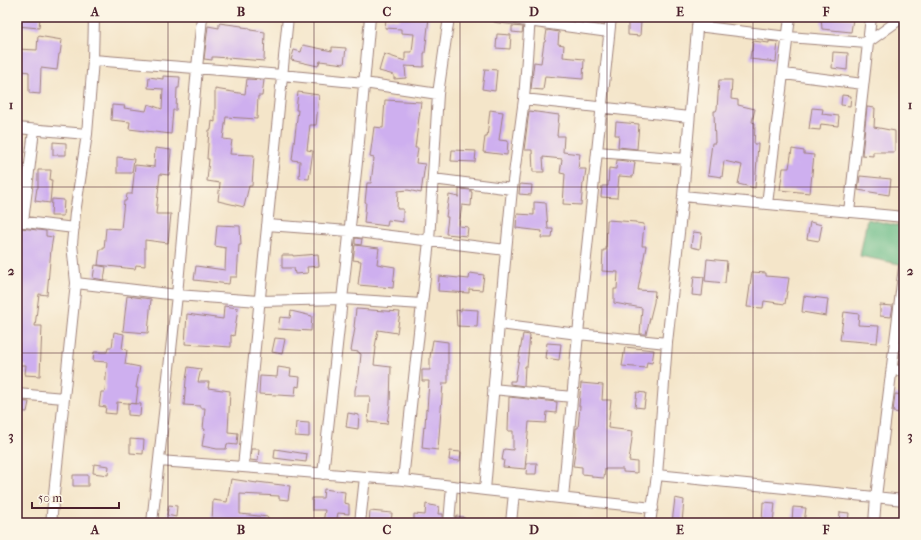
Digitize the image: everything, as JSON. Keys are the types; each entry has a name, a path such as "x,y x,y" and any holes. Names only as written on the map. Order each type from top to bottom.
{"street":[{"path":"51,523 76,283 72,244 75,213 87,134 93,60 94,17"},
{"path":"152,523 177,295 196,68 202,17"},
{"path":"243,467 288,17"},
{"path":"323,474 350,231 370,17"},
{"path":"403,480 429,241 438,94 448,17"},
{"path":"497,17 530,19 609,32"},
{"path":"563,498 578,334 611,17"},
{"path":"767,204 790,17"},
{"path":"849,212 871,17"},
{"path":"650,523 657,475 667,344 683,196 697,21 788,37 867,43 902,17"},
{"path":"485,490 506,250 512,189 524,99 530,19"},
{"path":"93,60 364,83 438,94"},
{"path":"784,74 863,84"},
{"path":"524,99 689,117"},
{"path":"17,128 87,134"},
{"path":"34,130 20,221 74,228"},
{"path":"597,152 686,159"},
{"path":"433,179 512,189"},
{"path":"683,196 904,217"},
{"path":"267,225 350,231 506,250"},
{"path":"874,523 904,267"},
{"path":"76,283 177,295 259,301 342,299 422,304"},
{"path":"499,324 667,344"},
{"path":"892,370 904,371"},
{"path":"493,389 572,397"},
{"path":"17,394 64,398"},
{"path":"159,461 403,480 653,508"},
{"path":"657,475 904,500"},
{"path":"360,523 365,477"},
{"path":"449,523 452,486"},
{"path":"511,523 514,493"}],"green space":[{"path":"867,219 904,227 904,265 860,256"}],"building":[{"path":"17,17 40,17 39,28 17,26"},
{"path":"400,17 429,17 424,53 424,67 405,66 406,78 394,79 394,75 379,71 384,54 405,61 405,52 412,52 414,34 401,33 401,29 385,28 386,18 400,20"},
{"path":"821,17 853,19 851,32 822,29"},
{"path":"628,20 641,21 640,36 628,35"},
{"path":"219,23 242,26 250,28 250,30 265,32 264,61 215,57 212,57 212,60 204,59 208,26 219,28"},
{"path":"512,26 523,27 522,33 512,32"},
{"path":"547,30 559,32 558,44 564,45 563,57 584,59 583,79 545,76 543,90 531,89 534,62 541,63"},
{"path":"497,34 511,35 510,49 496,48"},
{"path":"38,36 62,40 57,70 41,68 40,94 29,93 29,72 17,70 17,49 37,50"},
{"path":"753,41 769,43 769,41 778,42 776,62 750,59"},
{"path":"303,45 332,51 332,47 346,48 344,64 320,61 318,66 291,60 294,50 301,52"},
{"path":"833,52 848,53 847,70 832,68"},
{"path":"485,69 497,70 495,91 482,89"},
{"path":"163,76 180,77 179,88 177,88 176,110 173,110 171,134 129,129 130,122 111,120 112,105 125,106 124,108 146,111 148,104 162,109 163,89 148,88 149,77 163,79"},
{"path":"247,79 264,80 262,96 258,96 257,119 226,117 223,139 232,140 230,154 254,155 252,186 249,186 244,207 218,201 220,183 207,181 209,159 207,159 209,130 211,130 212,121 215,122 215,89 245,94"},
{"path":"719,80 732,80 731,99 738,100 738,105 755,109 752,122 755,123 754,144 758,144 755,188 738,184 742,165 724,161 722,177 708,175 712,143 715,143 714,111 717,109"},
{"path":"298,92 319,95 316,125 310,125 307,150 313,151 309,179 299,178 300,161 292,160 298,110 296,110"},
{"path":"842,95 851,96 850,106 841,105"},
{"path":"385,100 421,102 415,148 418,148 416,163 425,164 421,193 408,190 398,191 397,209 403,209 403,222 388,220 387,226 364,223 367,183 371,183 374,158 370,157 374,127 383,128"},
{"path":"867,107 875,108 874,127 895,131 895,152 873,152 873,156 862,155"},
{"path":"812,108 823,109 822,114 839,116 838,126 821,124 820,130 809,129"},
{"path":"490,110 503,112 499,140 508,141 507,155 483,152 485,137 487,137"},
{"path":"529,111 559,115 557,136 564,136 563,152 580,154 578,169 586,169 581,205 563,204 565,174 560,173 562,159 543,157 544,172 533,172 532,150 524,150"},
{"path":"616,122 639,124 637,149 618,147 619,135 615,135"},
{"path":"53,142 66,143 66,155 53,155"},
{"path":"155,148 171,150 169,175 160,174 156,214 171,214 168,243 145,240 145,266 136,265 135,269 98,265 100,249 104,249 106,228 121,229 124,201 126,201 127,194 132,194 135,165 154,167"},
{"path":"792,149 804,151 804,154 814,155 810,193 780,190 783,168 789,168"},
{"path":"452,150 476,151 475,162 451,161"},
{"path":"117,157 134,159 132,173 117,173"},
{"path":"617,160 635,162 633,177 619,176 617,198 601,197 602,186 608,186 609,168 616,169"},
{"path":"38,170 51,170 50,180 52,180 50,203 35,201 38,188"},
{"path":"860,176 891,179 889,195 858,190"},
{"path":"520,184 532,185 531,195 519,194"},
{"path":"459,189 471,190 472,192 471,206 462,205 459,226 468,227 467,236 446,234 448,217 446,217 449,195 459,197"},
{"path":"52,199 64,200 63,216 51,216"},
{"path":"534,202 546,203 548,229 553,229 552,238 541,238 542,231 516,228 517,214 534,215"},
{"path":"607,220 644,224 642,246 646,246 638,290 655,291 654,302 646,334 640,334 642,308 614,303 614,289 617,289 618,272 602,271 603,250 606,250"},
{"path":"810,222 822,225 819,241 807,239"},
{"path":"217,225 240,226 241,245 239,245 237,277 230,277 229,284 194,280 196,266 225,270 226,248 215,246"},
{"path":"21,228 46,231 46,236 53,237 47,295 39,294 35,326 42,326 40,376 25,375 26,365 18,365 20,330 17,330 17,238 20,238"},
{"path":"693,232 702,233 700,249 691,247"},
{"path":"355,238 362,239 361,245 355,244"},
{"path":"355,245 379,248 377,264 395,267 393,288 358,285 361,261 353,260"},
{"path":"318,254 319,266 307,267 308,273 295,274 294,268 282,268 282,255 293,256"},
{"path":"707,259 727,261 725,283 705,281"},
{"path":"95,265 106,267 104,280 93,278"},
{"path":"752,272 766,273 766,276 789,278 785,304 764,301 763,308 747,307"},
{"path":"470,273 484,275 482,290 469,289 469,293 438,291 439,276 469,279"},
{"path":"694,276 704,277 702,296 692,295"},
{"path":"127,296 151,299 148,333 123,331"},
{"path":"804,296 828,299 826,316 802,312"},
{"path":"880,305 893,306 891,317 880,316"},
{"path":"224,306 238,308 234,336 231,335 231,347 185,344 187,314 223,319"},
{"path":"356,309 400,312 397,333 378,330 375,347 374,365 391,367 390,404 387,424 368,422 370,396 355,396 361,354 359,352 351,351 355,328"},
{"path":"461,309 478,310 477,327 457,326 456,310 461,311"},
{"path":"291,311 312,316 311,331 278,329 280,317 290,318"},
{"path":"844,312 859,314 858,325 879,326 877,343 840,340"},
{"path":"114,332 124,334 122,349 127,350 125,364 140,367 136,388 138,388 136,404 117,402 116,414 105,413 106,407 99,406 101,392 105,392 107,362 93,361 94,352 107,352 108,347 112,347"},
{"path":"523,334 530,335 527,366 525,366 524,386 510,384 510,381 515,381"},
{"path":"275,338 285,339 282,354 272,352"},
{"path":"433,340 448,342 448,383 443,383 438,450 422,448 429,381 422,381 422,370 430,370 430,357"},
{"path":"547,343 561,344 559,360 545,358"},
{"path":"625,347 654,350 652,363 647,362 646,368 622,366"},
{"path":"188,367 201,369 198,382 209,382 208,388 230,391 228,432 238,433 237,445 227,444 226,449 202,446 205,429 203,429 205,408 200,408 200,406 184,405"},
{"path":"278,367 291,369 290,376 300,377 299,387 296,386 295,396 259,394 260,376 277,377"},
{"path":"581,383 603,385 602,400 611,400 608,428 633,431 629,461 637,462 637,473 623,472 623,469 605,469 604,478 592,477 592,475 582,474 582,467 573,466 576,446 576,428 578,428"},
{"path":"637,392 646,393 644,408 635,407"},
{"path":"895,394 904,395 902,413 893,412"},
{"path":"509,397 557,402 556,413 547,412 546,423 529,422 525,469 503,467 504,460 502,460 504,449 513,450 513,431 508,431"},
{"path":"17,401 29,402 27,412 17,411"},
{"path":"128,403 141,404 140,416 128,415"},
{"path":"348,413 359,415 358,429 346,427"},
{"path":"296,422 309,423 309,437 295,436"},
{"path":"130,439 144,440 143,454 130,453"},
{"path":"251,449 259,449 258,461 250,460"},
{"path":"275,449 307,454 306,462 274,458"},
{"path":"450,451 461,452 460,461 449,460"},
{"path":"527,463 537,463 536,474 526,474"},
{"path":"94,464 109,466 108,475 93,473"},
{"path":"73,475 88,475 88,486 73,486"},
{"path":"231,479 290,486 288,500 279,499 279,496 240,494 240,514 268,517 268,523 212,522 213,500 227,502"},
{"path":"324,489 345,492 344,503 349,504 349,514 338,513 336,523 323,523 325,510 312,510 312,498 323,498"},
{"path":"675,498 684,500 682,523 672,523"},
{"path":"763,502 775,503 773,523 762,523"},
{"path":"426,504 439,507 438,514 443,514 443,523 414,523 414,514 425,515"},
{"path":"169,505 177,506 176,517 167,515"},
{"path":"793,507 806,508 804,523 792,523"},
{"path":"370,511 392,513 391,523 369,523"},
{"path":"840,512 849,513 848,523 839,523"},
{"path":"456,516 464,517 464,523 456,523"}]}
